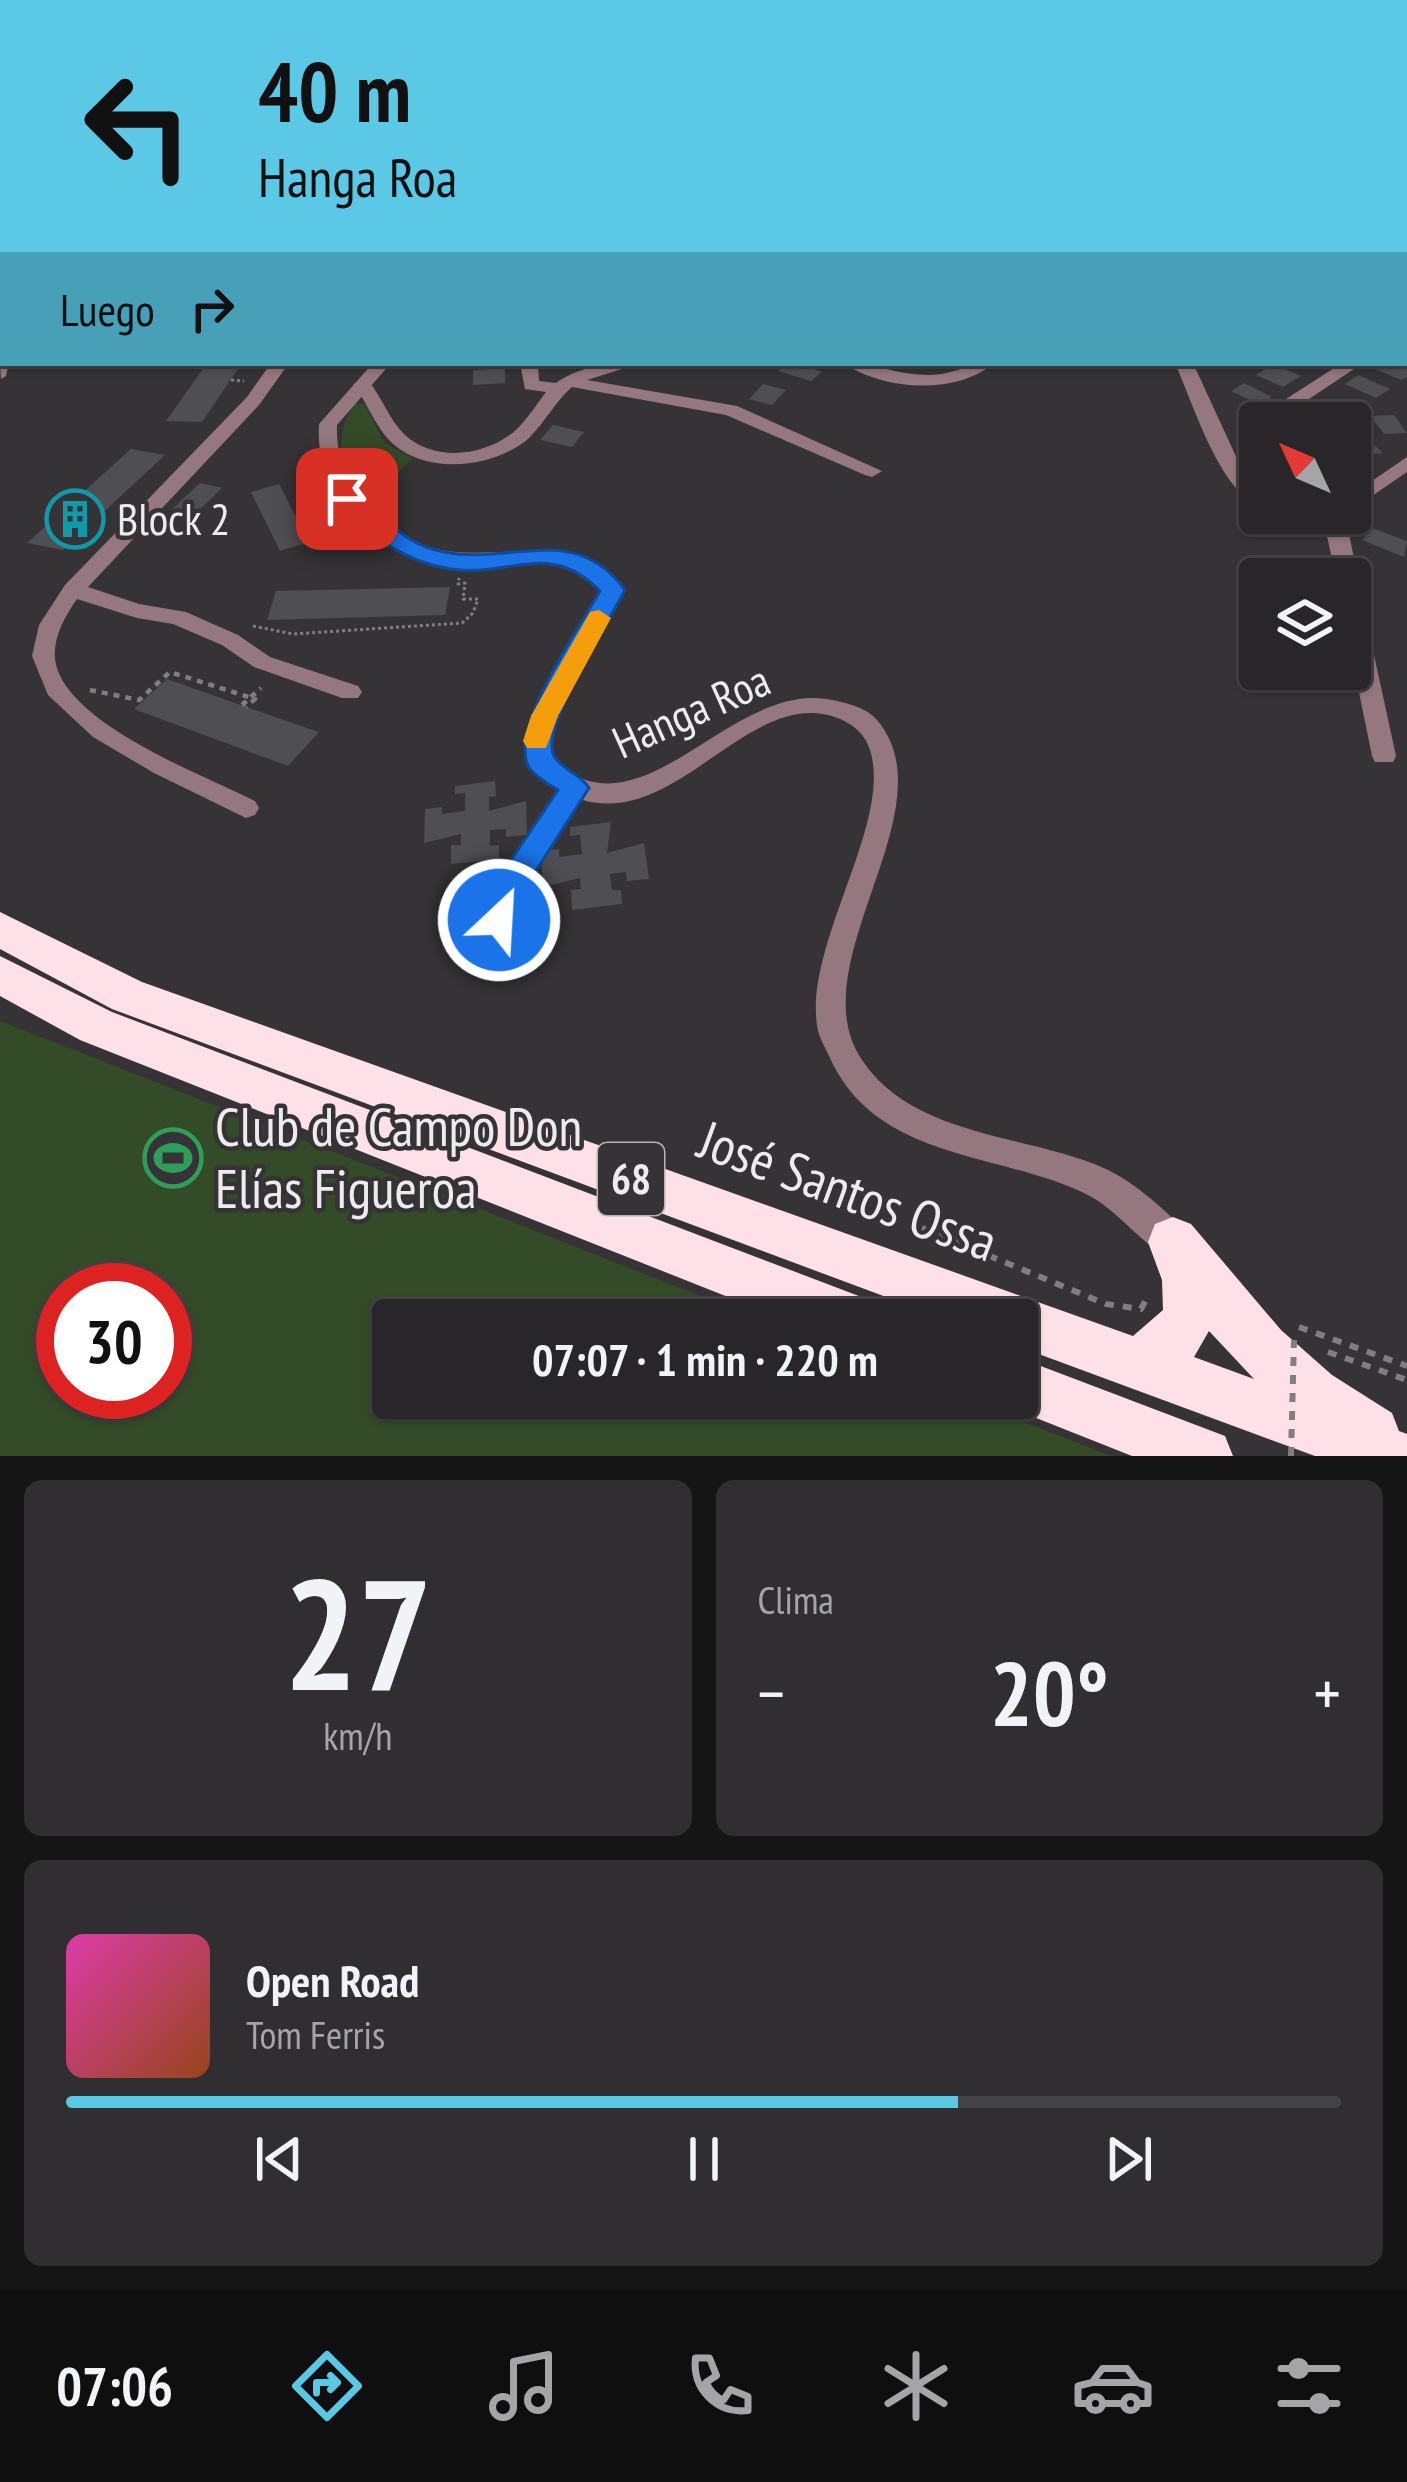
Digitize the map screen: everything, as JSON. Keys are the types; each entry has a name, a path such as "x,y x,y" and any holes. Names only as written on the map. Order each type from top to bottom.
{"highway":[{"name":"José Santos Ossa","path":"0,929 127,995 1391,1456"},
{"name":"68","path":"0,974 95,1026 799,1299"},
{"path":"1135,1362 1168,1351 1191,1306 1188,1277 1173,1242"},
{"path":"1173,1242 1256,1348 1349,1420 1407,1452"},
{"path":"1038,1394 1137,1441 1205,1456"}],"street":[{"path":"246,808 95,727 50,680 43,662 57,610 253,401 278,366"},
{"name":"Hanga Roa","path":"379,366 328,424 328,455 347,499 388,539 452,562 552,554 589,566 613,590 545,716 537,741 542,764 575,788 593,794 657,783 752,722 792,707 819,704 868,725 878,738 885,792 826,1008 842,1055 884,1107 917,1128 1091,1179 1124,1196 1173,1242"},
{"path":"530,366 529,383 730,410 872,471"},
{"path":"362,384 381,406 399,440 423,453 454,459 500,449 519,437 564,386 623,366"},
{"path":"862,366 922,383 955,380 980,366"},
{"path":"1185,366 1239,481"},
{"path":"1294,402 1349,366"},
{"path":"1371,491 1407,464"},
{"path":"73,590 123,607 178,617 230,640 262,662 350,692"},
{"path":"1370,690 1384,756"},
{"path":"540,943 499,920 498,903 575,788"}],"path":[{"path":"230,640 246,625 293,634 462,622 473,613 478,598 463,599 465,583 458,584 460,575"},
{"path":"70,704 88,689 139,700 170,672 255,699 244,706 261,688"},
{"path":"922,1228 1106,1304 1141,1309 1173,1242"},
{"path":"1280,1321 1407,1366"},
{"path":"1291,1456 1294,1340 1407,1380"}],"green space":[{"path":"355,404 365,404 384,443 413,458 369,501 342,455 343,430"},
{"name":"Club de Campo Don Elías Figueroa","path":"0,1021 708,1299 372,1299 372,1419 1016,1419 1111,1456 0,1456"}],"building":[{"path":"205,366 240,366 202,422 166,421"},
{"path":"784,366 805,366 822,372 811,381 778,371"},
{"path":"1278,366 1301,376 1283,387 1256,375"},
{"path":"505,368 505,383 473,385 473,370"},
{"path":"1373,368 1407,369 1407,377 1401,380"},
{"path":"1358,375 1390,389 1376,398 1345,384"},
{"path":"1244,383 1272,397 1255,402 1231,391"},
{"path":"763,384 786,390 772,405 749,399"},
{"path":"1394,415 1407,433 1384,434 1371,416"},
{"path":"553,425 584,432 572,447 540,440"},
{"name":"Block 2","path":"131,449 165,455 63,550 27,543"},
{"path":"200,483 222,488 194,515 171,510"},
{"path":"279,484 309,542 280,551 251,492"},
{"path":"1371,529 1407,541 1404,557 1362,540"},
{"path":"450,587 445,615 267,620 276,591"},
{"path":"167,679 319,732 288,766 134,709"},
{"path":"495,781 496,796 489,797 489,811 526,801 527,835 506,837 506,829 490,830 490,846 499,845 499,859 451,864 451,845 461,845 461,834 424,843 425,809 442,807 442,814 465,811 465,793 455,794 455,786"},
{"path":"611,822 607,853 644,843 649,879 627,881 626,872 610,874 612,890 621,890 622,904 572,910 571,890 581,889 580,878 543,887 541,851 559,849 559,857 582,854 580,835 570,836 570,827"}],"slow traffic":[{"path":"537,741 545,716 599,618"}],"place":[{"name":"Block 2","path":"75,519"},
{"name":"Club de Campo Don Elías Figueroa","path":"173,1158"}],"route":[{"path":"347,499 388,539 419,554 452,562 489,562 552,554 589,566 613,590 545,716 537,741 542,764 575,788 498,903 499,920"}]}
